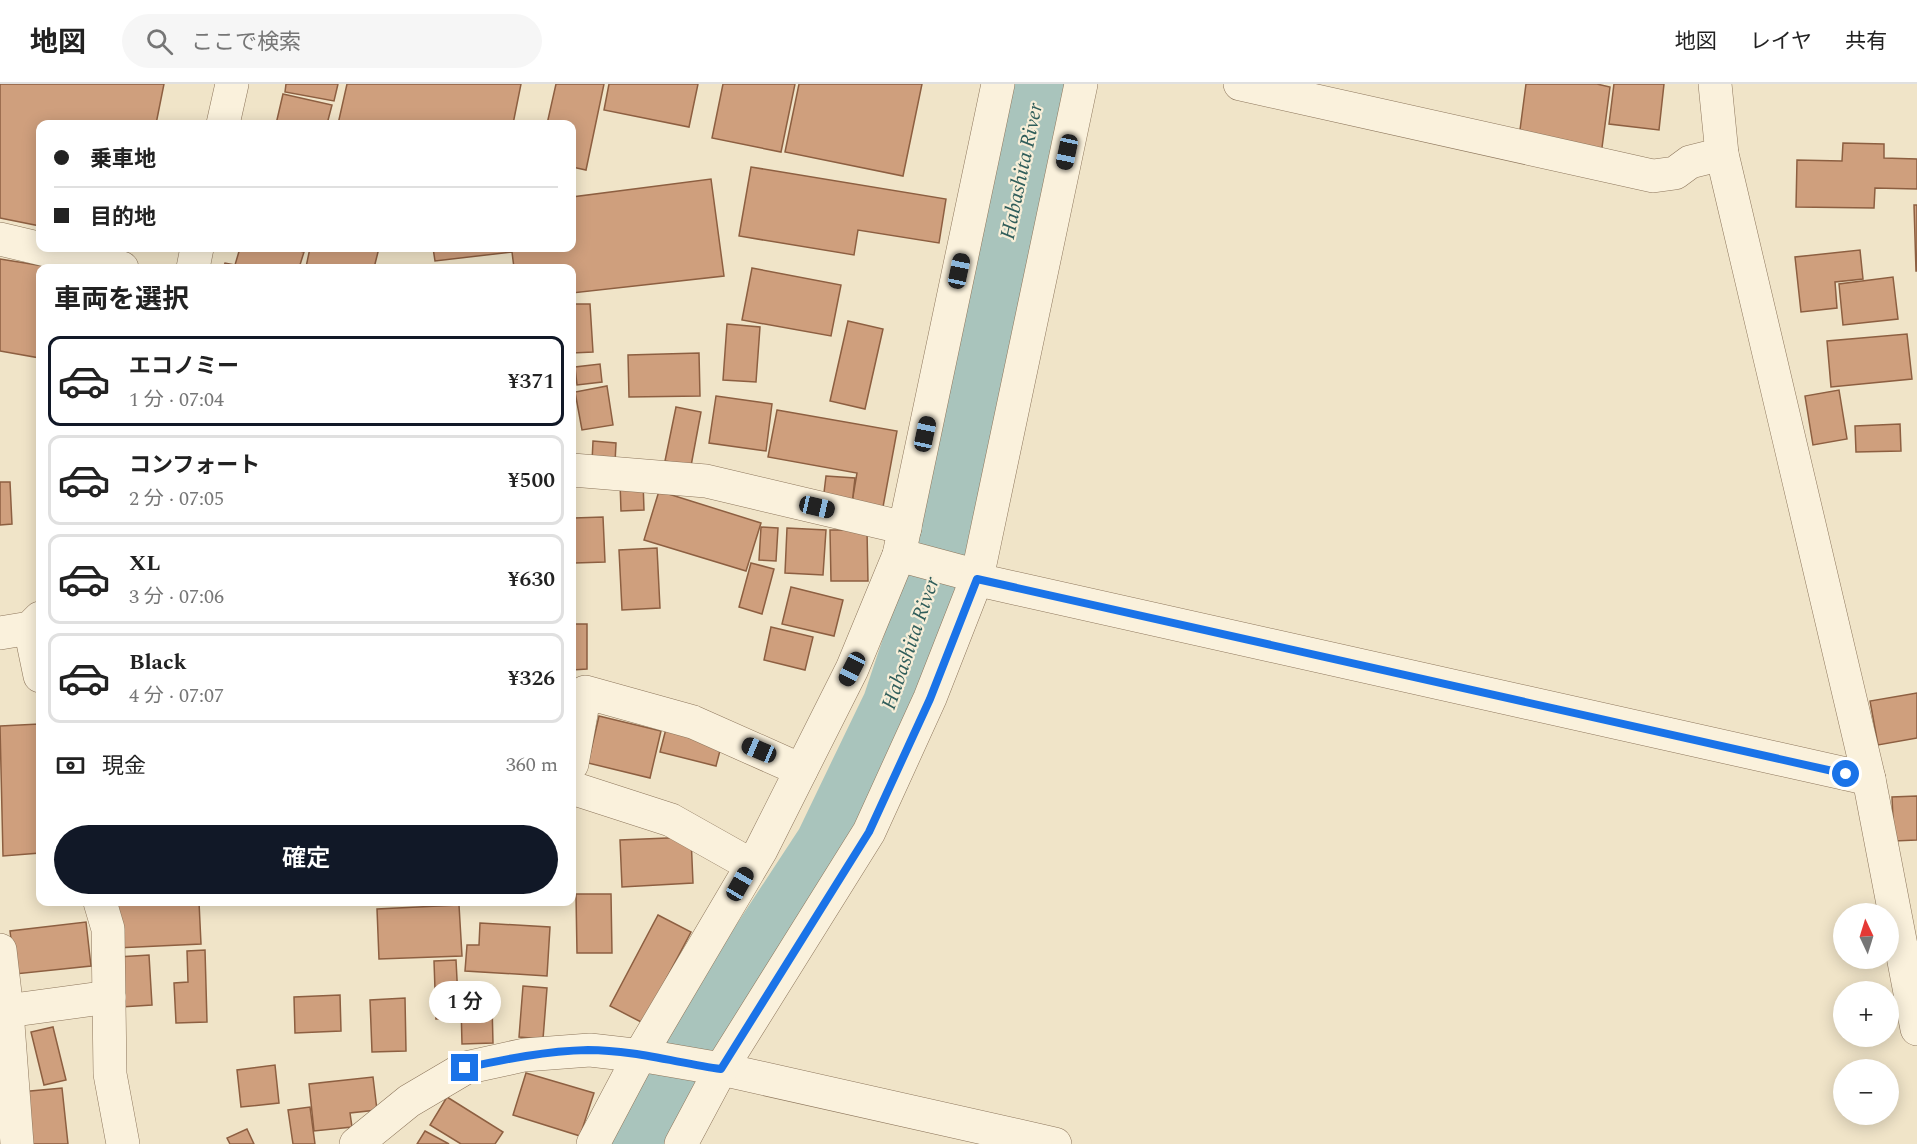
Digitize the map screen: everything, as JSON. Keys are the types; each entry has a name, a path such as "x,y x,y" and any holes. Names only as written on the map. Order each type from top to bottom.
{"street":[{"path":"224,120 232,84"},
{"path":"593,1144 761,850 852,669 905,547 998,84"},
{"path":"681,1144 716,1068 869,832 930,699 971,576 1081,84"},
{"path":"1240,84 1653,176 1675,173 1690,162 1722,154"},
{"path":"1715,84 1722,154 1869,779 1917,1029"},
{"path":"0,239 36,248"},
{"path":"55,252 105,264"},
{"path":"576,470 706,481 905,547 971,576 1869,779"},
{"path":"23,626 36,664"},
{"path":"576,742 585,692 693,722 801,770"},
{"path":"576,790 670,820 751,866"},
{"path":"101,906 108,930 111,1074 123,1144"},
{"path":"0,951 17,1144"},
{"path":"4,1011 110,997"},
{"path":"356,1144 409,1101 465,1068 524,1055 590,1050 645,1056 716,1068 1055,1144"}],"building":[{"path":"0,84 164,84 157,120 36,120 36,225 0,218"},
{"path":"286,84 338,84 334,101 285,92"},
{"path":"347,84 521,84 514,120 339,120"},
{"path":"556,84 604,84 586,170 576,168 576,120 548,120"},
{"path":"609,84 698,84 689,127 604,110"},
{"path":"723,84 795,84 781,152 712,138"},
{"path":"799,84 922,84 903,176 785,152"},
{"path":"1526,84 1597,84 1610,87 1601,155 1518,145"},
{"path":"1614,84 1664,84 1659,130 1609,124"},
{"path":"283,94 332,105 328,120 277,120"},
{"path":"1843,143 1884,144 1884,158 1917,159 1917,189 1875,188 1874,208 1796,207 1797,160 1842,161"},
{"path":"751,167 946,199 939,243 858,230 854,255 739,236"},
{"path":"711,179 724,276 576,293 576,264 514,264 512,252 576,252 576,196"},
{"path":"1914,205 1917,205 1917,271 1916,271"},
{"path":"1860,250 1863,279 1835,282 1837,308 1801,312 1795,257"},
{"path":"239,252 304,252 300,264 235,264"},
{"path":"309,252 378,252 375,264 307,264"},
{"path":"434,252 512,252 435,261"},
{"path":"0,259 36,265 36,357 0,351"},
{"path":"752,268 841,285 831,336 742,320"},
{"path":"1893,277 1898,319 1843,325 1839,284"},
{"path":"576,304 590,304 593,352 576,353"},
{"path":"848,321 883,329 865,409 830,401"},
{"path":"727,324 760,327 756,382 723,380"},
{"path":"1907,334 1912,379 1831,387 1827,341"},
{"path":"699,353 700,396 629,397 628,355"},
{"path":"600,364 602,382 577,385 576,367"},
{"path":"607,386 613,425 582,430 576,392"},
{"path":"1839,390 1847,439 1813,445 1805,396"},
{"path":"716,396 772,404 766,451 709,443"},
{"path":"676,407 701,412 691,466 665,461"},
{"path":"777,410 897,431 883,507 852,502 857,473 768,457"},
{"path":"1900,424 1901,451 1856,452 1855,426"},
{"path":"593,441 616,443 615,463 592,462"},
{"path":"826,476 855,478 852,504 823,501"},
{"path":"643,481 644,510 621,511 620,482"},
{"path":"0,482 10,482 12,524 0,525"},
{"path":"659,491 761,523 746,571 644,540"},
{"path":"603,517 605,562 576,563 576,518"},
{"path":"761,527 778,528 776,561 759,560"},
{"path":"787,528 826,530 823,575 785,573"},
{"path":"830,530 867,530 868,581 831,581"},
{"path":"657,548 660,608 622,610 619,550"},
{"path":"751,563 774,569 762,614 739,607"},
{"path":"791,587 843,600 834,636 782,624"},
{"path":"576,624 587,624 587,669 576,670"},
{"path":"771,627 813,637 805,670 764,660"},
{"path":"1917,693 1917,738 1878,745 1870,701"},
{"path":"599,716 661,731 650,778 588,763"},
{"path":"36,724 36,853 3,856 0,726"},
{"path":"667,725 723,739 716,766 660,752"},
{"path":"1917,796 1917,840 1894,841 1892,797"},
{"path":"691,837 693,883 622,887 620,840"},
{"path":"576,894 611,894 612,953 577,953"},
{"path":"114,906 199,906 201,944 116,948"},
{"path":"459,906 462,956 379,959 377,909"},
{"path":"658,915 691,932 643,1023 610,1006"},
{"path":"86,922 91,966 15,974 10,931"},
{"path":"480,923 550,927 547,976 465,971 467,945 479,945"},
{"path":"205,950 207,1022 176,1023 174,983 188,982 187,951"},
{"path":"149,955 152,1005 121,1007 117,957"},
{"path":"456,960 459,1018 436,1019 434,961"},
{"path":"523,986 547,988 543,1039 519,1037"},
{"path":"340,995 341,1031 295,1033 294,997"},
{"path":"405,998 406,1051 372,1052 370,1000"},
{"path":"492,1004 493,1043 462,1044 461,1005"},
{"path":"53,1027 66,1080 44,1085 31,1032"},
{"path":"275,1065 279,1103 241,1107 237,1070"},
{"path":"526,1073 594,1093 580,1136 513,1115"},
{"path":"373,1077 377,1110 350,1113 352,1127 314,1131 309,1084"},
{"path":"62,1088 68,1144 26,1144 20,1092"},
{"path":"447,1097 503,1132 495,1144 461,1144 430,1125"},
{"path":"310,1107 315,1144 293,1144 288,1110"},
{"path":"247,1129 254,1144 230,1144 227,1138"},
{"path":"425,1131 449,1144 417,1144"}],"waterway":[{"name":"Habashita River","path":"633,1144 672,1075 824,843 891,704 934,576 1040,84"}],"route":[{"path":"465,1068 524,1055 590,1050 651,1057 721,1069 869,832 930,699 977,579 1846,774"}]}
